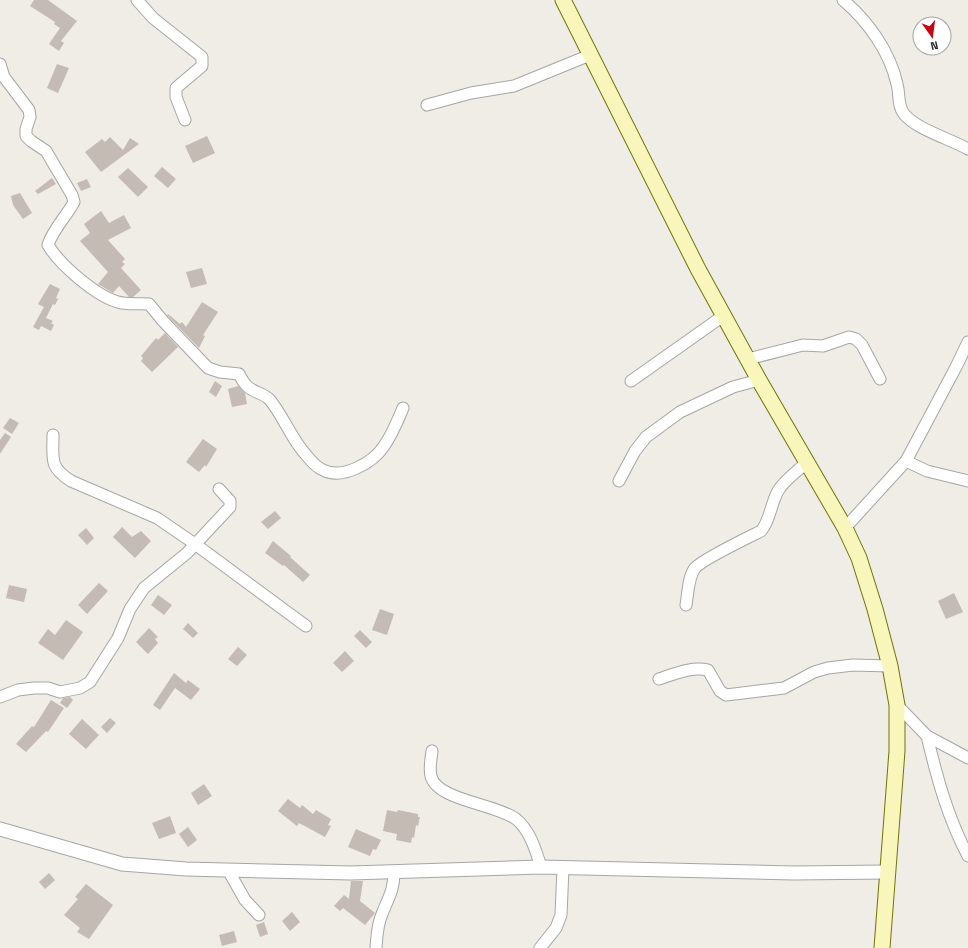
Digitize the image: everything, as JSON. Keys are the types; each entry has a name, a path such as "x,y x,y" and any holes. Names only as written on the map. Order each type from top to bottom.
{"main road":[{"path":"563,0 662,200 723,316 846,528 860,558 890,666 897,705 897,751 882,948"}],"street":[{"path":"137,0 153,18 202,57 202,66 176,88 176,97 185,120"},
{"path":"843,0 871,30 886,53 898,84 900,106 904,114 912,121 968,149"},
{"path":"427,105 471,93 514,86 590,55"},
{"path":"0,64 4,77 29,110 30,117 26,129 26,136 46,151 72,195 74,202 66,217 51,236 48,245 54,255 72,271 96,291 111,300 121,303 149,304 163,321 208,368 220,372 238,374 246,386 265,395 271,401 288,432 307,456 322,470 336,474 352,470 368,461 383,448 394,430 403,408"},
{"path":"631,381 723,316"},
{"path":"748,359 803,345 824,346 849,338 856,340 862,345 880,379"},
{"path":"846,528 906,461 968,342"},
{"path":"619,481 635,451 646,437 680,412 728,389 759,380"},
{"path":"53,435 54,465 62,475 71,481 157,518 195,544 306,626"},
{"path":"906,461 927,471 968,480"},
{"path":"686,605 690,581 694,569 764,528 771,505 779,489 807,462"},
{"path":"0,697 18,690 34,688 48,688 60,692 80,688 90,682 118,638 130,609 144,588 187,553 230,507 230,501 219,489"},
{"path":"658,679 691,670 708,670 720,691 726,695 784,688 814,672 828,668 852,665 890,666"},
{"path":"897,705 927,736 968,758"},
{"path":"927,736 939,785 954,828 968,856"},
{"path":"432,751 430,774 432,781 440,789 453,795 504,813 516,819 526,830 535,848 541,867"},
{"path":"0,829 122,864 186,869 394,872 541,867 793,873 887,872"},
{"path":"540,948 556,928 561,915 563,868"},
{"path":"228,870 245,900 259,915"},
{"path":"376,948 378,928 382,914 391,895 394,872"}],"building":[{"path":"34,0 48,0 77,21 61,41 64,43 59,51 49,44 60,28 54,24 55,22 30,6"},
{"path":"57,64 69,68 58,93 47,88"},
{"path":"207,136 215,153 193,163 185,146"},
{"path":"110,137 123,150 130,138 139,144 101,172 85,152 102,139 105,142"},
{"path":"162,167 176,179 168,188 154,176"},
{"path":"128,168 148,187 138,197 118,177"},
{"path":"52,178 56,184 38,194 35,191"},
{"path":"87,179 91,187 81,191 77,183"},
{"path":"20,193 32,213 23,219 13,205 11,196"},
{"path":"101,211 109,223 124,215 131,228 108,240 125,259 122,262 125,264 121,268 141,290 133,297 129,297 119,286 113,293 98,284 108,272 80,241 90,233 84,224"},
{"path":"202,268 207,284 191,288 186,272"},
{"path":"50,284 60,289 56,298 58,299 55,305 53,304 46,318 53,321 51,323 54,325 51,331 41,326 39,330 33,327 44,307 38,304"},
{"path":"202,302 218,312 203,335 205,336 199,348 167,315 168,314 180,324 182,322 186,327"},
{"path":"165,333 178,347 152,372 141,361 143,358 141,356 156,338 158,340"},
{"path":"215,381 222,386 216,397 209,392"},
{"path":"238,386 245,393 247,404 232,407 228,389"},
{"path":"10,418 19,423 12,434 3,428"},
{"path":"5,433 11,437 0,454 0,440"},
{"path":"203,439 217,449 206,467 205,465 199,472 186,462"},
{"path":"275,511 281,518 268,529 261,522"},
{"path":"122,527 132,537 141,531 151,541 135,558 113,537"},
{"path":"86,528 94,538 87,545 78,535"},
{"path":"273,541 310,575 303,582 284,565 283,566 265,553"},
{"path":"99,583 108,591 87,614 78,605"},
{"path":"9,585 27,589 24,602 6,598"},
{"path":"954,593 963,612 946,619 938,601"},
{"path":"158,595 172,605 164,615 151,605"},
{"path":"380,609 394,614 387,635 372,630"},
{"path":"66,620 83,632 63,660 38,643 48,629 55,635"},
{"path":"188,623 198,633 193,638 183,629"},
{"path":"149,628 158,637 155,639 158,643 148,654 136,642"},
{"path":"360,630 372,642 366,648 354,636"},
{"path":"238,647 247,655 237,666 228,659"},
{"path":"345,651 354,661 342,672 333,663"},
{"path":"174,673 186,683 188,680 200,689 191,700 175,688 160,710 153,705"},
{"path":"70,697 73,700 67,708 60,703 63,698"},
{"path":"51,700 64,708 48,732 46,731 26,752 16,744 32,726 34,727"},
{"path":"110,718 116,723 107,733 101,727"},
{"path":"82,719 99,735 86,749 69,734"},
{"path":"204,784 212,796 198,805 191,793"},
{"path":"288,799 300,808 302,805 313,814 316,810 331,819 328,825 331,826 325,837 299,823 297,826 278,811"},
{"path":"387,810 397,812 398,810 418,814 418,817 420,817 418,826 416,825 414,838 412,837 411,843 396,840 397,834 383,831"},
{"path":"170,816 176,833 159,839 152,823"},
{"path":"188,827 197,840 188,847 179,834"},
{"path":"356,829 381,840 376,850 373,849 370,856 348,847"},
{"path":"49,873 55,880 45,889 39,882"},
{"path":"351,881 363,881 360,901 375,913 365,925 343,908 340,911 334,906 344,895 349,899"},
{"path":"86,884 113,905 89,939 77,932 80,928 64,915 78,899 75,897"},
{"path":"292,912 300,922 290,931 282,921"},
{"path":"264,922 268,934 260,937 256,925"},
{"path":"234,931 237,942 222,946 219,935"}]}
